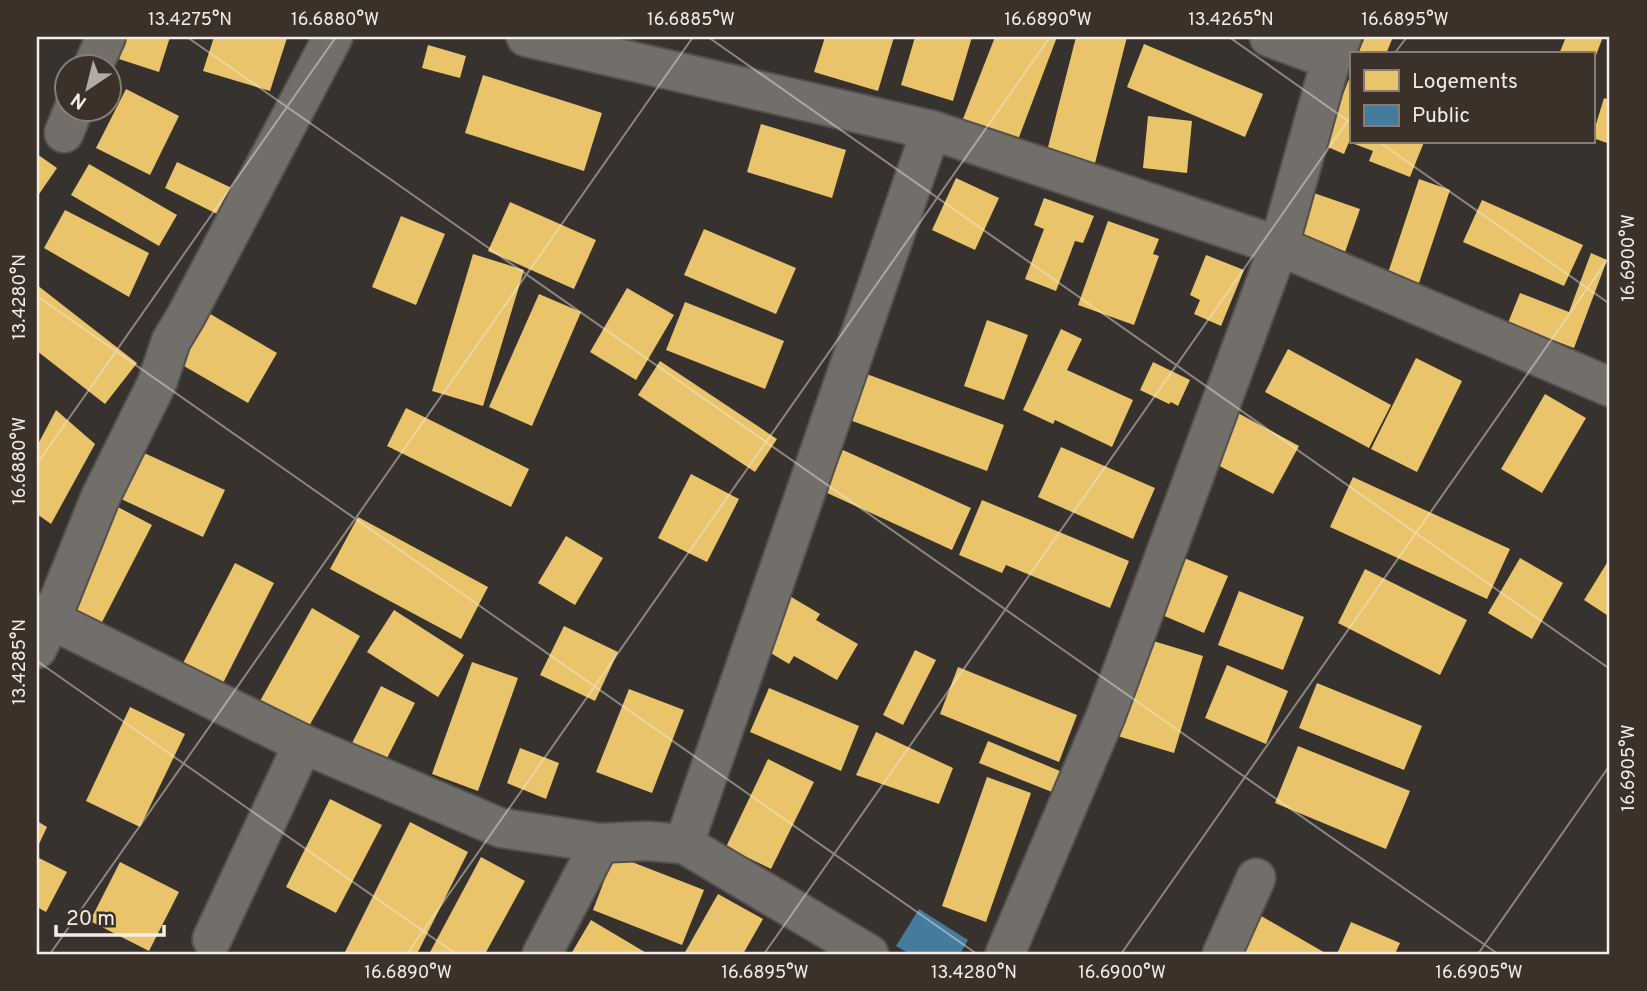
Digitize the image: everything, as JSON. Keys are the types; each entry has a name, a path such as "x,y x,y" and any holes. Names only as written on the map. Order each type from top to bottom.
{"street":[{"path":"333,37 172,341 156,383 41,628 501,828 600,843 646,841 684,844 869,954"},
{"path":"526,37 931,130 1279,246 1610,387"},
{"path":"1005,954 1106,715 1279,246 1337,49 1269,37"},
{"path":"684,844 931,130"},
{"path":"212,939 303,744"},
{"path":"542,954 600,843"},
{"path":"1222,954 1256,878"}],"building: Logements":[{"path":"126,37 170,37 159,72 122,60 121,52"},
{"path":"214,37 287,38 270,91 203,71"},
{"path":"825,37 894,37 878,91 814,72"},
{"path":"915,37 972,37 953,101 901,85"},
{"path":"995,37 1057,37 1016,145 961,124"},
{"path":"1076,37 1127,37 1093,171 1045,159"},
{"path":"1365,37 1393,37 1387,52 1359,52"},
{"path":"1566,37 1603,37 1594,60 1594,52 1560,52"},
{"path":"1144,44 1263,94 1245,137 1127,87"},
{"path":"428,45 466,56 460,78 422,68"},
{"path":"483,75 602,113 584,171 465,133"},
{"path":"1350,77 1350,142 1344,154 1323,145"},
{"path":"126,89 179,116 150,175 96,148 109,122 122,122 122,97"},
{"path":"1604,98 1610,100 1610,144 1594,138"},
{"path":"1148,116 1192,121 1187,173 1143,168"},
{"path":"761,124 846,150 832,198 747,172"},
{"path":"1354,144 1423,144 1410,177 1369,161 1373,151"},
{"path":"37,154 57,168 37,197"},
{"path":"177,162 236,190 223,217 165,188"},
{"path":"89,164 177,215 159,246 71,195"},
{"path":"956,178 999,198 975,250 932,230"},
{"path":"1419,179 1450,190 1419,283 1388,273"},
{"path":"1311,192 1360,209 1344,255 1296,239"},
{"path":"1044,198 1094,216 1083,243 1075,241 1056,291 1025,279 1044,229 1034,225"},
{"path":"1482,200 1583,245 1564,286 1463,242"},
{"path":"510,202 596,240 574,289 488,251"},
{"path":"65,210 149,253 129,297 44,248"},
{"path":"401,216 445,234 416,305 372,287"},
{"path":"1108,221 1159,239 1153,254 1159,256 1134,325 1078,305"},
{"path":"704,229 796,268 776,314 684,275"},
{"path":"1591,253 1607,260 1574,348 1508,323 1520,293 1569,312"},
{"path":"473,254 524,270 483,406 432,391"},
{"path":"1206,255 1244,270 1221,326 1194,314 1200,300 1190,295"},
{"path":"37,285 137,363 105,404 37,351"},
{"path":"627,288 674,315 636,380 590,352"},
{"path":"539,294 581,312 532,426 489,407"},
{"path":"685,302 784,341 765,389 666,350"},
{"path":"200,308 277,353 248,403 170,358"},
{"path":"987,320 1028,335 1004,400 964,386"},
{"path":"1061,329 1082,339 1067,370 1133,400 1112,447 1055,420 1053,424 1023,410"},
{"path":"1288,349 1391,405 1369,448 1265,392"},
{"path":"1416,358 1462,381 1417,472 1371,449"},
{"path":"660,361 777,439 755,472 638,395"},
{"path":"1153,362 1190,380 1178,406 1140,390"},
{"path":"864,373 1004,425 987,471 847,419"},
{"path":"1545,394 1586,418 1542,493 1501,469"},
{"path":"406,408 529,469 511,507 387,446"},
{"path":"56,410 95,444 51,524 37,514 37,446"},
{"path":"1238,413 1299,446 1273,494 1212,462"},
{"path":"1061,447 1155,488 1133,539 1038,497"},
{"path":"843,450 971,508 952,550 825,492"},
{"path":"142,452 225,490 203,537 121,499"},
{"path":"691,474 739,499 707,562 658,538"},
{"path":"1353,477 1510,549 1487,599 1330,527"},
{"path":"982,500 1129,561 1110,608 1006,565 1002,573 959,555"},
{"path":"114,505 152,525 100,626 62,607"},
{"path":"358,517 488,587 461,639 330,569"},
{"path":"566,536 603,558 575,605 538,583"},
{"path":"1172,553 1228,576 1204,633 1148,609"},
{"path":"1520,558 1563,583 1532,639 1488,613"},
{"path":"1610,558 1610,617 1584,600"},
{"path":"235,563 274,583 221,687 181,667"},
{"path":"1365,569 1467,620 1440,675 1338,623"},
{"path":"1239,591 1304,617 1283,670 1218,645"},
{"path":"788,595 820,614 816,620 858,644 837,680 794,656 789,664 759,646"},
{"path":"312,608 360,636 308,728 260,701"},
{"path":"394,610 464,655 438,697 367,652"},
{"path":"564,626 618,652 595,701 540,675"},
{"path":"1140,637 1203,656 1174,753 1111,734"},
{"path":"915,650 936,660 903,725 883,715"},
{"path":"472,662 518,678 478,791 432,774"},
{"path":"1227,665 1288,691 1266,744 1205,718"},
{"path":"958,667 1077,715 1059,762 940,714"},
{"path":"1317,683 1422,726 1404,770 1299,728"},
{"path":"381,686 415,703 384,764 350,747"},
{"path":"769,688 859,726 841,771 750,732"},
{"path":"629,689 684,710 652,793 596,772"},
{"path":"130,707 185,734 140,827 86,801"},
{"path":"876,732 953,768 939,804 856,775"},
{"path":"988,741 1060,771 1052,792 979,763"},
{"path":"1298,746 1410,791 1386,849 1275,803"},
{"path":"520,748 559,763 546,799 507,783"},
{"path":"768,759 814,782 771,869 726,847"},
{"path":"987,777 1031,793 986,922 942,906"},
{"path":"330,799 382,825 336,913 286,887"},
{"path":"37,821 47,827 39,844 37,843"},
{"path":"410,822 468,852 417,954 344,954"},
{"path":"614,855 704,890 682,945 593,910"},
{"path":"37,857 67,872 46,912 37,907"},
{"path":"481,857 525,881 485,954 429,954"},
{"path":"120,862 179,892 149,951 90,921"},
{"path":"718,894 763,919 743,954 684,954"},
{"path":"1256,913 1327,954 1234,954"},
{"path":"591,920 648,954 571,954"},
{"path":"1351,922 1400,943 1395,954 1337,954"}],"building: Public":[{"path":"919,909 968,940 960,954 910,954 896,946"}]}
